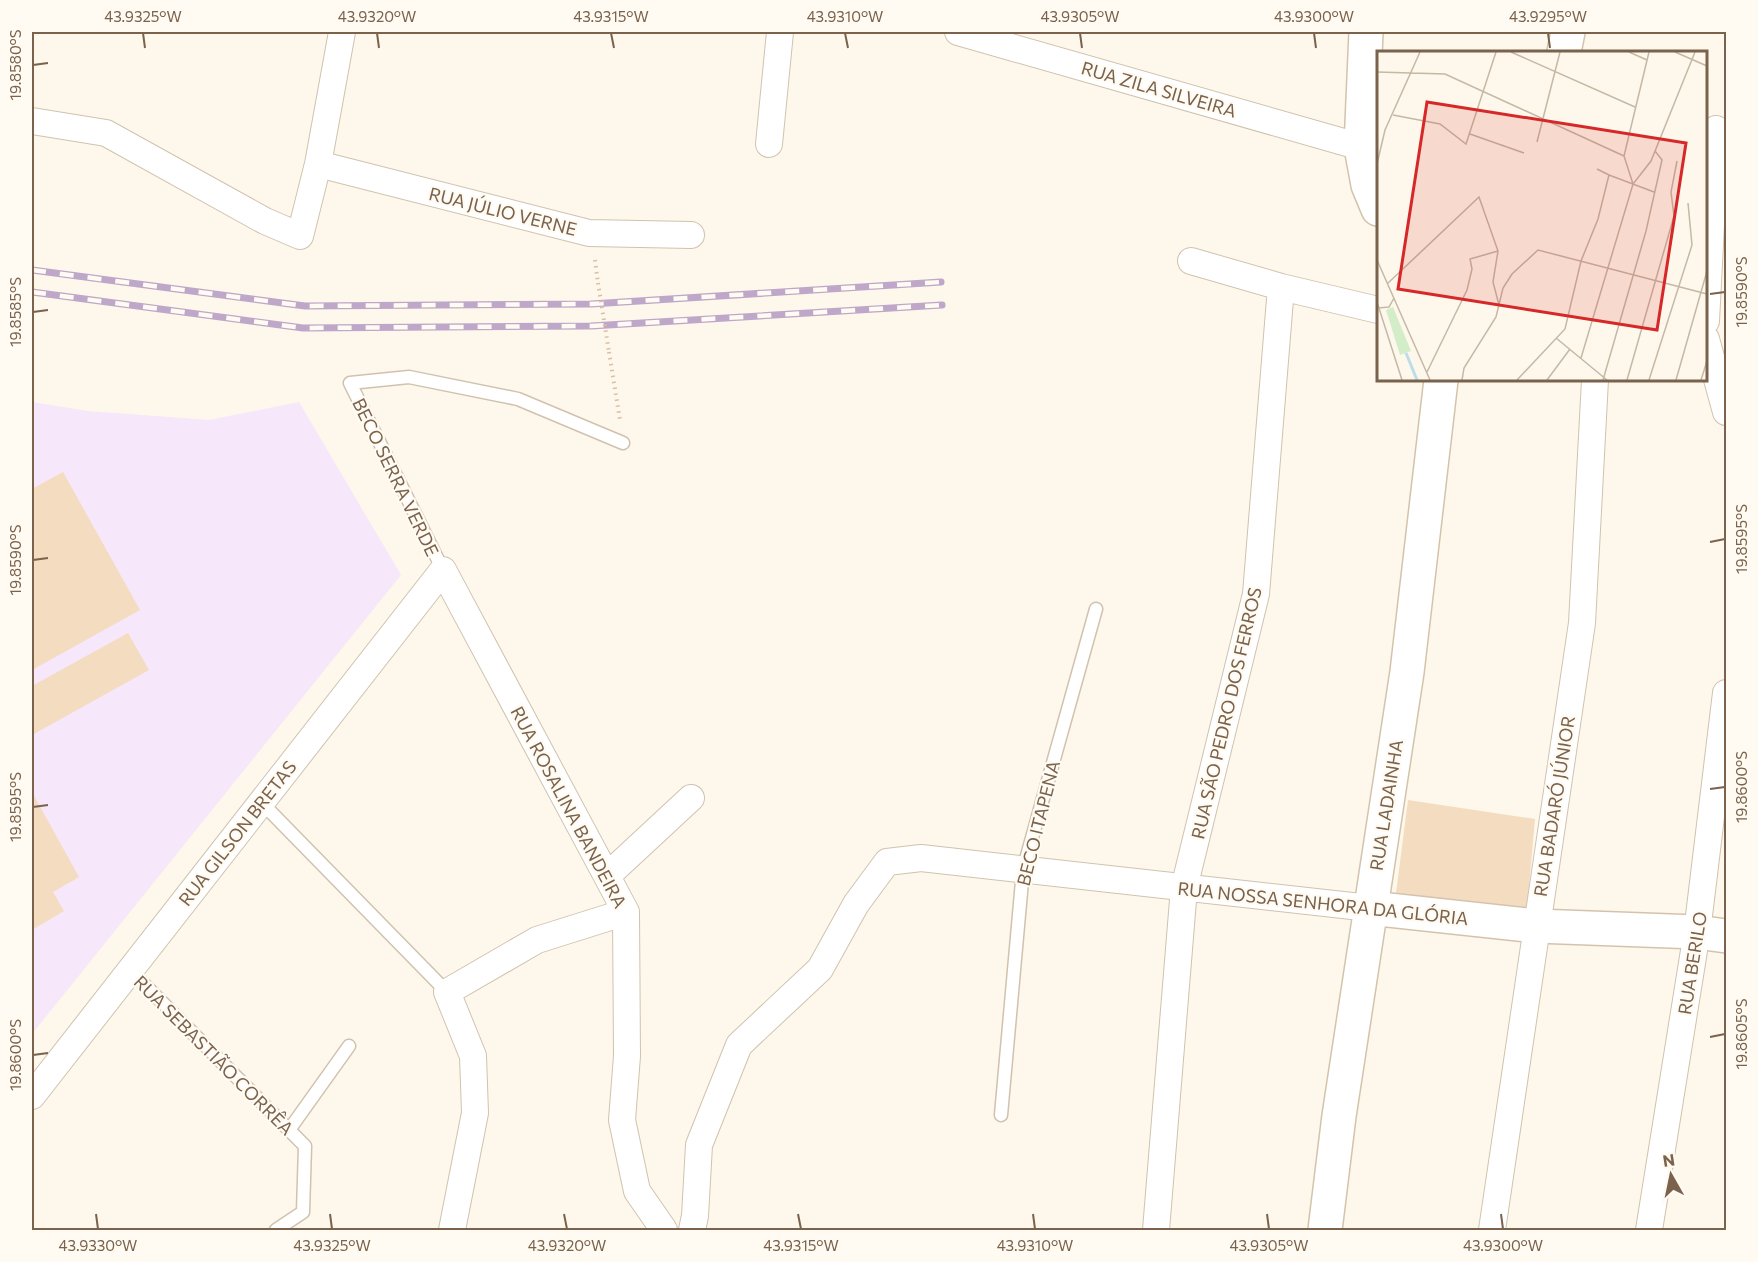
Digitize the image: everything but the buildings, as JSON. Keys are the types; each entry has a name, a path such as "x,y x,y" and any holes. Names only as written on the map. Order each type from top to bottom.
{"street":[{"path":"32,121 106,133 265,221 300,236 318,164 342,32"},
{"path":"769,144 780,32"},
{"name":"RUA ZILA SILVEIRA","path":"958,32 1361,147"},
{"path":"1366,32 1361,147 1368,185 1377,207"},
{"path":"1564,51 1568,32"},
{"path":"1707,302 1716,129"},
{"name":"RUA JÚLIO VERNE","path":"318,164 589,233 691,235"},
{"path":"1191,261 1281,287 1377,310"},
{"name":"RUA SÃO PEDRO DOS FERROS","path":"1156,1230 1184,888 1256,594 1281,287"},
{"path":"1707,343 1726,412"},
{"name":"RUA LADAINHA","path":"1325,1230 1339,1116 1407,672 1441,381"},
{"name":"RUA BADARÓ JÚNIOR","path":"1492,1230 1582,623 1595,381"},
{"name":"RUA GILSON BRETAS","path":"32,1096 442,570"},
{"name":"RUA ROSALINA BANDEIRA","path":"442,570 626,912 627,1056 622,1119 637,1191 664,1230"},
{"name":"RUA BERILO","path":"1649,1230 1712,934 1726,693"},
{"path":"607,876 691,798"},
{"name":"RUA NOSSA SENHORA DA GLÓRIA","path":"692,1230 695,1216 699,1145 739,1045 820,969 855,904 887,862 921,858 1536,926 1712,934"},
{"path":"452,1230 476,1113 472,1056 447,992 537,940 626,912"}],"lane":[{"name":"BECO SERRA VERDE","path":"442,570 350,383 409,377 518,399 623,443"},
{"name":"BECO ITAPENA","path":"1001,1115 1023,870 1096,609"},
{"path":"261,802 447,992"},
{"name":"RUA SEBASTIÃO CORRÊA","path":"130,970 305,1146 303,1212 276,1230"},
{"path":"289,1130 349,1046"}],"path":[{"path":"598,283 623,443"}],"shaded area":[{"path":"32,402 88,411 209,420 299,402 401,575 32,1034"}],"railway":[{"path":"32,270 305,306 591,304 941,282"},
{"path":"32,292 303,328 591,326 942,305"}]}
